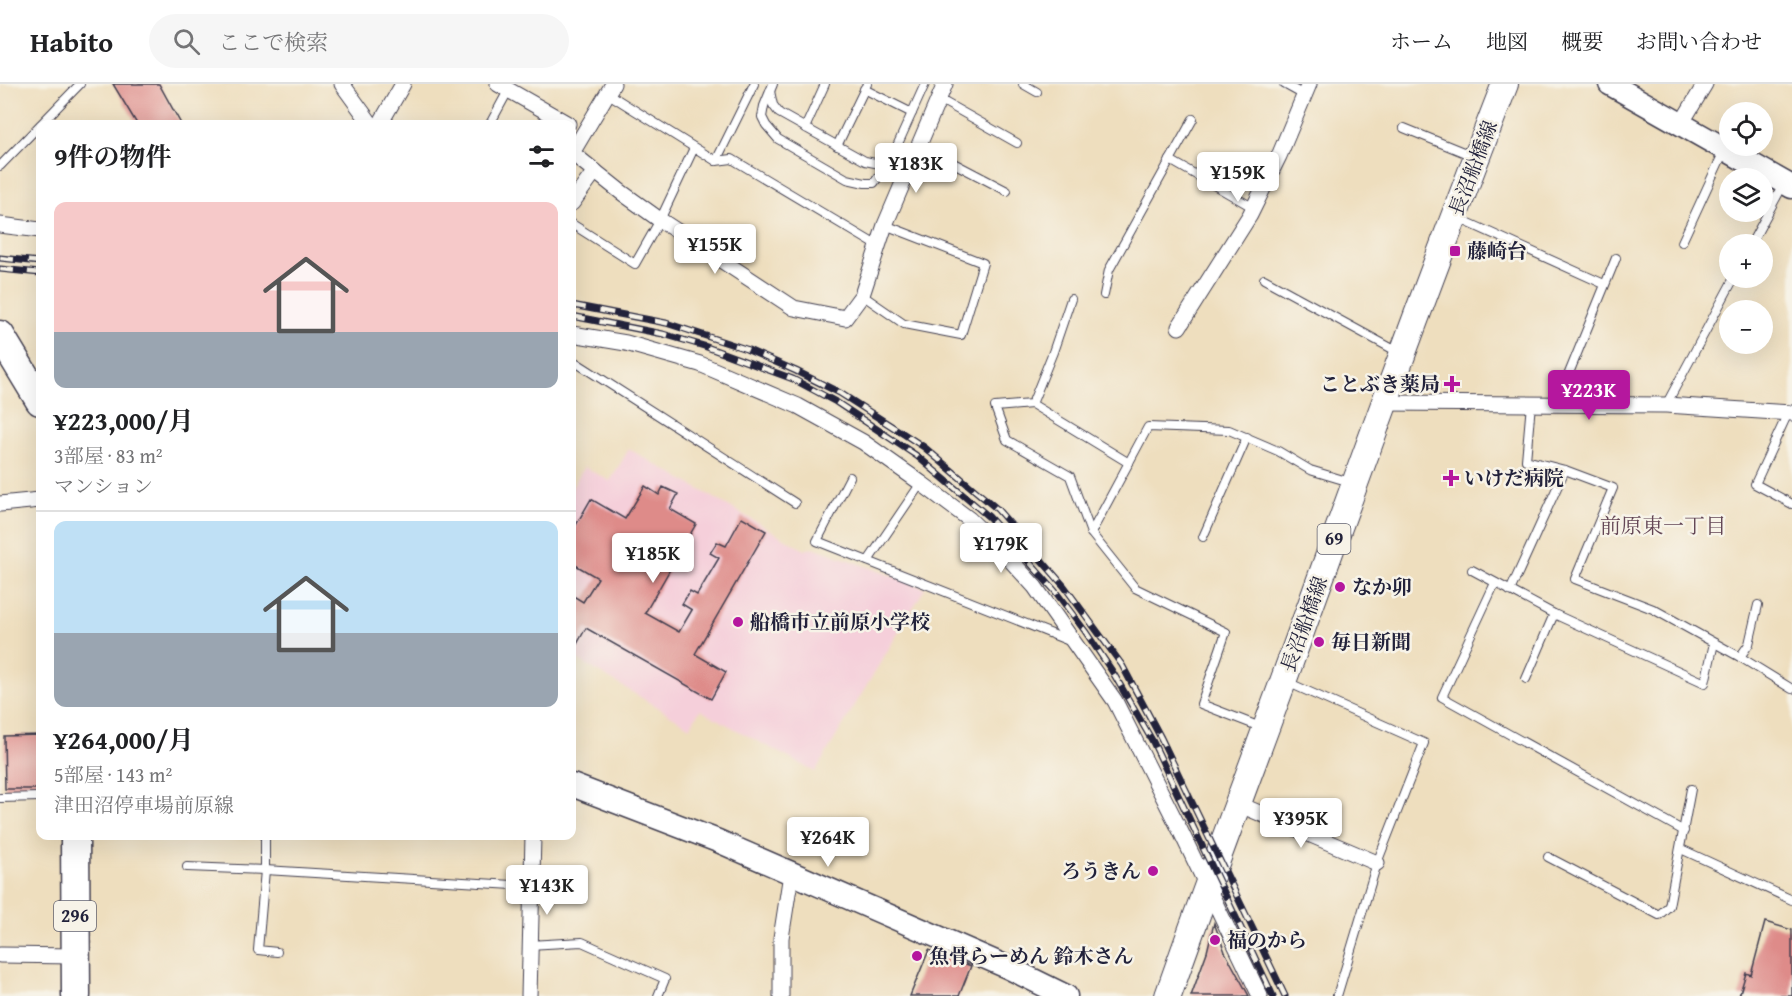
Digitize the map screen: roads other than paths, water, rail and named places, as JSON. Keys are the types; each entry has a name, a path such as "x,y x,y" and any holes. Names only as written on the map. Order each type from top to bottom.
{"highway":[{"path":"0,335 36,394"},
{"name":"296","path":"75,840 76,996"}],"main road":[{"name":"長沼船橋線","path":"1168,996 1206,885 1238,804 1354,483 1505,84"},
{"path":"1610,84 1719,145"},
{"path":"1739,156 1788,184"},
{"path":"576,787 718,841 1015,971 1066,996"}],"street":[{"path":"342,84 368,120"},
{"path":"382,120 403,84"},
{"path":"576,156 660,220 794,308 845,318 862,295 885,225 945,84"},
{"path":"1681,124 1705,84"},
{"path":"506,86 561,120"},
{"path":"577,130 610,88"},
{"path":"1179,327 1254,208 1279,156 1306,90"},
{"path":"576,197 595,171"},
{"path":"0,225 36,230"},
{"path":"576,335 626,343 700,364 798,406 863,442 969,519 1035,587 1116,701 1260,996"},
{"path":"1385,403 1666,405 1790,413"},
{"path":"0,504 36,500"},
{"path":"1238,804 1377,863"},
{"path":"529,996 532,840"},
{"path":"781,996 781,938 791,874"},
{"path":"0,955 75,956"}],"lane":[{"path":"46,120 80,84"},
{"path":"716,161 754,84"},
{"path":"805,128 825,84"},
{"path":"771,87 762,117 778,139 847,179 874,183 892,157 924,86 914,84"},
{"path":"1023,84 1037,92"},
{"path":"1284,84 1306,90"},
{"path":"492,120 506,86"},
{"path":"771,87 773,105 779,113 865,161 880,164 892,157"},
{"path":"837,146 866,87 912,113"},
{"path":"610,88 716,161 732,159 878,246"},
{"path":"939,99 1017,143"},
{"path":"1104,294 1109,270 1192,119"},
{"path":"1404,128 1476,157"},
{"path":"0,166 36,130"},
{"path":"919,145 1007,190"},
{"path":"576,227 635,264 660,220 694,148"},
{"path":"1682,242 1721,156"},
{"path":"1170,160 1254,208"},
{"path":"1757,234 1788,184"},
{"path":"1455,216 1604,284"},
{"path":"862,295 904,324 961,335 983,263 885,225"},
{"path":"1556,405 1616,258"},
{"path":"1264,279 1402,355"},
{"path":"1666,405 1729,288"},
{"path":"1032,404 1071,299"},
{"path":"576,363 795,503"},
{"path":"1129,464 1032,404 994,407 1006,440 1070,476 1090,533 1135,588 1226,632 1201,704 1265,729"},
{"path":"1531,404 1526,460 1565,470 1613,488 1575,579 1653,609 1792,689"},
{"path":"1790,413 1755,484 1792,504"},
{"path":"1090,533 1148,427 1229,430 1278,451 1310,470 1354,483"},
{"path":"1203,537 1247,437"},
{"path":"1510,591 1565,470"},
{"path":"850,477 817,541 1076,644"},
{"path":"868,561 921,483"},
{"path":"1472,570 1554,614 1705,683 1714,643"},
{"path":"1495,583 1442,697 1684,831"},
{"path":"1740,657 1749,645 1758,605"},
{"path":"1526,679 1554,614"},
{"path":"1283,681 1424,742 1377,863 1337,996"},
{"path":"1548,857 1659,915 1669,906 1692,789"},
{"path":"0,798 36,797"},
{"path":"266,840 258,950 277,952"},
{"path":"1681,849 1792,900"},
{"path":"187,867 531,886"},
{"path":"529,945 582,942 665,979 658,996"}],"railway":[{"path":"0,258 36,262"},
{"path":"0,269 36,273"},
{"path":"576,306 666,323 746,349 796,371 840,393 924,447 997,509 1064,586 1122,665 1161,738 1285,996"},
{"path":"576,317 663,334 704,346 793,379 836,402 917,456 989,517 1055,591 1112,671 1153,742 1273,996"}],"place":[{"name":"藤崎台","path":"1455,251"},
{"name":"ことぶき薬局","path":"1452,384"},
{"name":"いけだ病院","path":"1451,478"},
{"name":"なか卯","path":"1340,587"},
{"name":"船橋市立前原小学校","path":"738,622"},
{"name":"毎日新聞","path":"1319,642"},
{"name":"ろうきん","path":"1153,871"},
{"name":"福のから","path":"1215,940"},
{"name":"魚骨らーめん 鈴木さん","path":"917,956"}],"district":[{"name":"前原東一丁目","path":"1663,526"}]}
